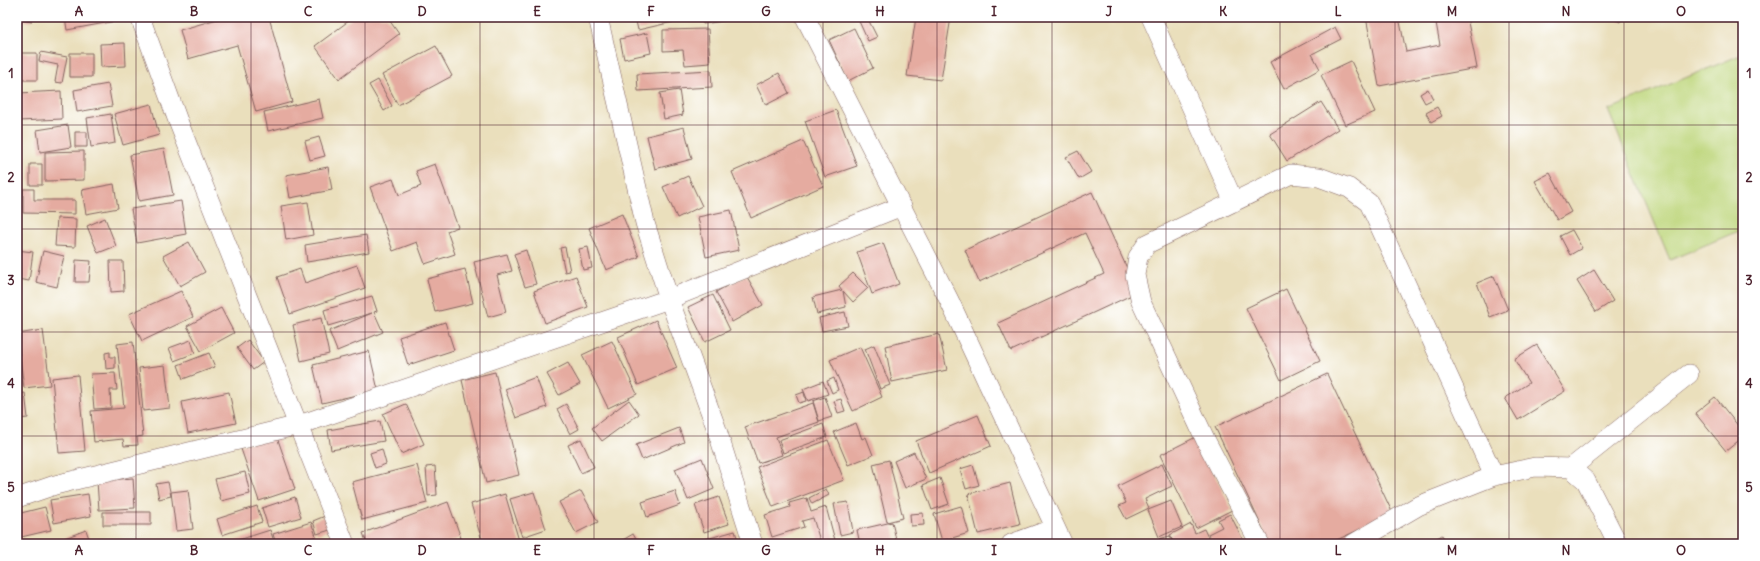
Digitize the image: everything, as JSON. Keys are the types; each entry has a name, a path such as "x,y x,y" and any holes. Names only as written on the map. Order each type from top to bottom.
{"street":[{"path":"140,17 178,121 345,544"},
{"path":"598,17 645,222 669,299 717,430 753,544"},
{"path":"805,17 949,300 1059,536 1011,544"},
{"path":"1151,17 1234,202"},
{"path":"1260,544 1207,443 1141,302 1135,275 1138,257 1148,244 1291,174 1319,177 1349,188 1369,204 1494,476"},
{"path":"17,498 55,485 299,425 669,299 902,206"},
{"path":"1571,468 1690,374"},
{"path":"1353,544 1418,506 1494,476 1535,467 1571,468 1586,481 1618,544"}],"green space":[{"path":"1743,54 1743,229 1670,260 1608,110"}],"building":[{"path":"17,17 32,17 31,22 17,19"},
{"path":"65,17 115,17 116,21 67,30"},
{"path":"224,17 269,17 292,102 256,112 237,45 188,59 180,30"},
{"path":"354,17 387,17 399,34 339,79 315,46"},
{"path":"635,17 690,17 690,18 638,30"},
{"path":"702,17 743,17 743,18 703,24"},
{"path":"857,17 867,17 877,37 868,41"},
{"path":"916,17 951,17 941,80 907,76"},
{"path":"1366,17 1399,17 1406,52 1440,45 1435,17 1467,17 1477,68 1379,86"},
{"path":"1611,17 1623,17 1620,22"},
{"path":"1335,27 1341,39 1312,54 1320,69 1284,89 1270,62"},
{"path":"854,28 873,68 848,81 829,40"},
{"path":"708,29 710,63 685,65 683,50 663,51 663,30"},
{"path":"647,33 651,53 624,59 620,39"},
{"path":"125,43 126,66 101,67 100,44"},
{"path":"436,46 452,76 398,105 382,75"},
{"path":"41,52 67,57 62,83 55,82 58,65 39,61"},
{"path":"17,53 37,53 37,80 17,80"},
{"path":"70,53 92,53 92,77 70,77"},
{"path":"1351,61 1375,112 1345,125 1321,75"},
{"path":"711,70 712,87 638,91 637,74"},
{"path":"779,73 789,93 766,105 756,85"},
{"path":"378,80 392,106 384,111 369,85"},
{"path":"108,84 112,106 77,112 74,90"},
{"path":"1428,89 1433,99 1425,103 1420,94"},
{"path":"679,90 683,115 664,119 660,93"},
{"path":"61,91 62,119 19,121 18,93"},
{"path":"319,99 323,118 268,131 264,112"},
{"path":"1321,102 1338,129 1287,161 1270,134"},
{"path":"151,104 159,135 123,145 114,114"},
{"path":"1437,107 1442,116 1431,122 1426,113"},
{"path":"836,110 857,166 825,177 805,121"},
{"path":"111,114 115,143 91,147 87,118"},
{"path":"68,125 71,147 40,152 37,130"},
{"path":"684,127 692,159 655,169 647,136"},
{"path":"75,132 87,132 87,147 75,147"},
{"path":"319,137 325,156 310,160 305,141"},
{"path":"803,141 823,186 751,218 732,172"},
{"path":"164,149 173,195 139,201 130,155"},
{"path":"84,151 84,180 45,181 45,152"},
{"path":"1078,151 1091,172 1079,179 1066,157"},
{"path":"30,164 42,164 42,185 30,185"},
{"path":"435,164 458,227 447,231 455,254 425,264 417,242 393,251 370,187 393,179 399,195 421,186 416,171"},
{"path":"328,167 332,190 290,198 286,175"},
{"path":"1550,173 1571,212 1557,220 1535,181"},
{"path":"688,176 702,206 677,218 663,187"},
{"path":"114,184 118,208 86,214 82,190"},
{"path":"23,189 34,189 34,200 75,200 75,214 23,213"},
{"path":"1092,192 1138,292 1011,351 998,323 1104,274 1085,233 979,282 965,250"},
{"path":"181,201 186,234 137,243 131,209"},
{"path":"308,202 313,235 286,240 281,206"},
{"path":"731,210 739,250 706,257 698,217"},
{"path":"622,214 639,257 606,270 589,228"},
{"path":"57,218 76,219 75,247 55,246"},
{"path":"105,218 116,246 98,253 87,226"},
{"path":"1572,230 1582,248 1570,255 1560,236"},
{"path":"366,235 369,252 307,262 305,245"},
{"path":"189,242 205,272 180,286 163,256"},
{"path":"883,243 899,284 872,294 857,252"},
{"path":"565,247 570,271 565,272 560,248"},
{"path":"588,247 592,268 583,270 579,249"},
{"path":"17,250 33,252 29,281 17,279"},
{"path":"526,250 536,284 525,287 514,254"},
{"path":"43,251 64,256 57,287 36,282"},
{"path":"507,254 512,271 497,275 506,312 488,317 474,262"},
{"path":"76,260 91,261 89,282 75,282"},
{"path":"110,261 123,261 124,291 111,292"},
{"path":"357,265 365,288 290,314 277,277 300,269 305,283"},
{"path":"465,269 473,303 435,312 427,279"},
{"path":"1594,270 1613,301 1596,312 1577,281"},
{"path":"853,273 868,288 853,302 843,291 846,307 817,314 813,297 842,290 839,286"},
{"path":"746,275 763,305 732,322 716,292"},
{"path":"576,276 588,307 545,323 534,291"},
{"path":"1494,276 1508,310 1490,317 1477,283"},
{"path":"1286,289 1320,361 1281,380 1246,308"},
{"path":"181,291 193,317 142,341 129,314"},
{"path":"713,295 730,330 705,342 688,307"},
{"path":"372,296 377,311 374,312 383,332 337,351 329,331 372,313 328,326 324,310"},
{"path":"221,308 234,333 201,351 187,326"},
{"path":"845,312 848,326 822,331 819,318"},
{"path":"321,318 329,354 301,361 293,325"},
{"path":"656,320 677,368 638,385 618,337"},
{"path":"445,322 454,350 408,365 399,337"},
{"path":"43,330 50,385 24,388 17,334"},
{"path":"939,334 947,370 892,382 885,346"},
{"path":"191,340 195,353 174,361 169,348"},
{"path":"248,340 264,362 253,370 237,348"},
{"path":"612,341 637,394 608,408 582,355"},
{"path":"133,342 143,436 137,437 138,445 124,446 123,439 94,442 91,411 124,408 117,344"},
{"path":"874,345 890,385 880,389 865,349"},
{"path":"1537,345 1565,391 1518,420 1505,398 1529,383 1514,359"},
{"path":"860,347 882,397 853,411 830,360"},
{"path":"369,351 378,390 322,403 313,365"},
{"path":"110,352 110,357 115,357 115,368 106,369 105,353"},
{"path":"209,353 215,367 183,379 178,365"},
{"path":"568,363 580,384 559,395 547,374"},
{"path":"165,365 170,408 143,411 139,368"},
{"path":"495,372 519,475 486,483 462,380"},
{"path":"115,373 117,390 110,390 111,408 94,409 91,374"},
{"path":"1327,374 1393,514 1328,544 1270,544 1215,427"},
{"path":"78,375 85,451 59,453 52,378"},
{"path":"536,377 547,407 516,418 505,389"},
{"path":"834,378 838,390 832,393 827,381"},
{"path":"823,381 828,394 808,401 803,389"},
{"path":"229,392 236,423 188,433 182,402"},
{"path":"804,392 806,401 799,403 796,395"},
{"path":"25,393 28,418 17,419 17,394"},
{"path":"825,397 832,417 819,421 813,401"},
{"path":"1715,397 1743,432 1743,437 1726,451 1695,413"},
{"path":"841,399 845,411 838,413 834,401"},
{"path":"629,400 639,414 602,441 592,428"},
{"path":"813,403 819,422 776,437 782,455 758,463 745,427"},
{"path":"406,404 424,444 401,454 383,414"},
{"path":"566,404 579,429 570,434 557,409"},
{"path":"978,415 991,446 929,473 916,441"},
{"path":"380,421 384,441 331,450 328,430"},
{"path":"856,423 862,439 866,437 873,455 848,465 834,432"},
{"path":"823,424 827,437 783,453 779,440"},
{"path":"679,428 684,442 642,460 636,445"},
{"path":"276,434 295,489 259,501 240,446"},
{"path":"1196,437 1232,510 1196,528 1160,455"},
{"path":"581,439 594,467 581,473 568,445"},
{"path":"828,440 844,480 773,507 757,467"},
{"path":"382,449 386,464 375,468 370,453"},
{"path":"914,452 926,479 905,488 894,461"},
{"path":"702,458 714,489 688,500 675,469"},
{"path":"889,460 903,518 887,522 873,464"},
{"path":"1162,464 1172,486 1145,499 1149,508 1126,519 1119,506 1126,503 1118,486"},
{"path":"417,465 427,503 362,520 352,482"},
{"path":"973,465 979,485 966,489 960,469"},
{"path":"435,466 437,495 428,496 426,467"},
{"path":"245,472 250,494 221,501 215,479"},
{"path":"133,478 135,508 99,510 97,481"},
{"path":"940,478 949,504 932,510 923,485"},
{"path":"168,482 171,496 159,499 156,484"},
{"path":"1010,483 1020,524 978,534 968,494"},
{"path":"826,489 829,495 812,504 809,498"},
{"path":"188,490 193,529 176,531 171,492"},
{"path":"581,491 598,522 576,533 559,502"},
{"path":"675,491 680,505 647,517 642,502"},
{"path":"534,492 546,529 522,537 510,499"},
{"path":"88,494 91,516 54,523 50,500"},
{"path":"505,494 520,544 483,544 471,504"},
{"path":"295,497 301,517 268,527 262,508"},
{"path":"719,497 729,524 704,532 695,505"},
{"path":"807,498 811,512 826,507 836,544 821,544 813,518 802,521 804,527 772,537 765,515 790,507 789,503"},
{"path":"1171,501 1182,527 1159,537 1148,510"},
{"path":"448,502 461,538 444,544 367,544 363,533"},
{"path":"848,502 853,532 840,535 834,504"},
{"path":"257,506 262,522 222,535 217,519"},
{"path":"961,506 969,533 942,541 934,514"},
{"path":"45,507 51,530 17,538 17,514"},
{"path":"103,512 151,512 151,525 103,525"},
{"path":"923,513 924,525 911,526 910,514"},
{"path":"1230,514 1245,544 1213,544 1208,534 1222,527 1218,520"},
{"path":"325,516 330,530 317,534 313,521"},
{"path":"311,522 316,536 309,539 310,544 276,544 273,534"},
{"path":"892,522 897,544 860,544 857,530"},
{"path":"1191,524 1195,533 1204,529 1211,544 1174,544 1170,535"},
{"path":"86,530 91,544 67,544 65,538"},
{"path":"270,530 275,544 226,544"},
{"path":"735,531 739,544 707,544 706,539"},
{"path":"633,534 639,544 616,544"},
{"path":"1442,535 1447,544 1428,544"},
{"path":"1170,536 1173,544 1161,544 1159,539"},
{"path":"854,539 856,544 838,544"},
{"path":"558,541 559,544 548,544"}]}
